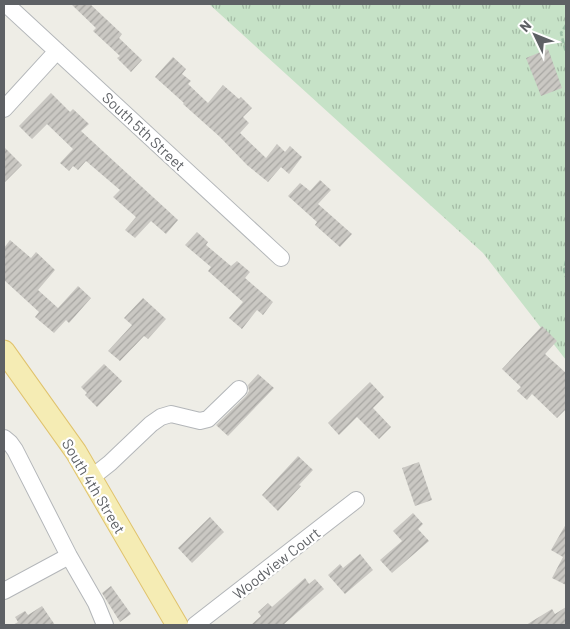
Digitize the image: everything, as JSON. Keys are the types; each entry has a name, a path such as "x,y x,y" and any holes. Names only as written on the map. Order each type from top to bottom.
{"main road":[{"name":"South 4th Street","path":"4,351 76,452 177,625"}],"street":[{"name":"South 5th Street","path":"6,4 281,258"},
{"path":"4,109 57,51"},
{"path":"91,478 161,417 171,414 200,422 208,420 239,389"},
{"path":"4,438 15,450 69,556 96,603 105,625"},
{"name":"Woodview Court","path":"195,625 356,500"},
{"path":"4,591 69,556"}],"path":[{"path":"566,25 561,33 566,53"},
{"path":"566,261 564,270 566,277"}],"green space":[{"path":"209,4 566,4 566,360 483,253"}],"building":[{"path":"71,4 90,4 122,34 119,38 142,60 131,72 117,58 120,56 93,31 96,28"},
{"path":"548,49 562,88 541,96 526,58"},
{"path":"173,57 186,69 182,74 191,81 188,84 208,103 223,85 239,99 241,97 252,108 243,117 249,123 240,133 266,158 277,144 285,152 290,146 302,157 289,174 281,167 268,182 247,165 220,137 155,77"},
{"path":"51,93 70,112 73,109 89,124 81,131 178,220 166,234 151,221 135,238 125,230 136,217 113,197 120,190 86,161 78,170 73,166 69,171 60,163 73,149 47,124 32,139 19,126"},
{"path":"4,147 22,165 4,183"},
{"path":"320,180 331,190 318,204 352,234 340,247 315,225 317,222 288,196 300,183 310,191"},
{"path":"197,232 208,242 206,245 231,266 237,261 250,272 245,278 273,302 263,315 257,310 242,329 229,318 243,302 208,271 211,267 185,245"},
{"path":"10,240 31,258 36,252 55,270 38,290 58,308 78,286 91,298 69,323 66,320 54,333 35,317 39,312 4,280 4,248"},
{"path":"143,298 166,319 148,339 144,336 120,361 108,351 132,325 124,318"},
{"path":"542,326 557,341 545,354 566,373 566,409 557,418 532,394 527,400 517,391 521,387 502,369"},
{"path":"104,364 122,381 97,407 85,395 87,393 81,387"},
{"path":"258,374 274,388 228,436 216,425 246,396 249,391 248,385"},
{"path":"370,382 384,397 373,408 391,427 379,439 357,417 339,435 328,423"},
{"path":"298,456 313,470 278,511 262,495"},
{"path":"419,462 432,500 415,506 402,468"},
{"path":"413,513 423,524 418,529 429,541 392,573 380,560 402,541 393,531"},
{"path":"210,517 224,532 192,563 178,548"},
{"path":"566,524 566,585 552,578 563,557 551,550"},
{"path":"360,554 373,570 345,594 328,575 340,564 343,568"},
{"path":"305,578 309,584 315,579 324,589 283,625 251,625 261,616 258,612 268,603 272,607"},
{"path":"111,586 131,614 120,622 102,593"},
{"path":"42,606 55,625 13,625 18,622 15,617 25,611 28,615"},
{"path":"566,607 566,625 526,625 552,609 555,614"}]}
